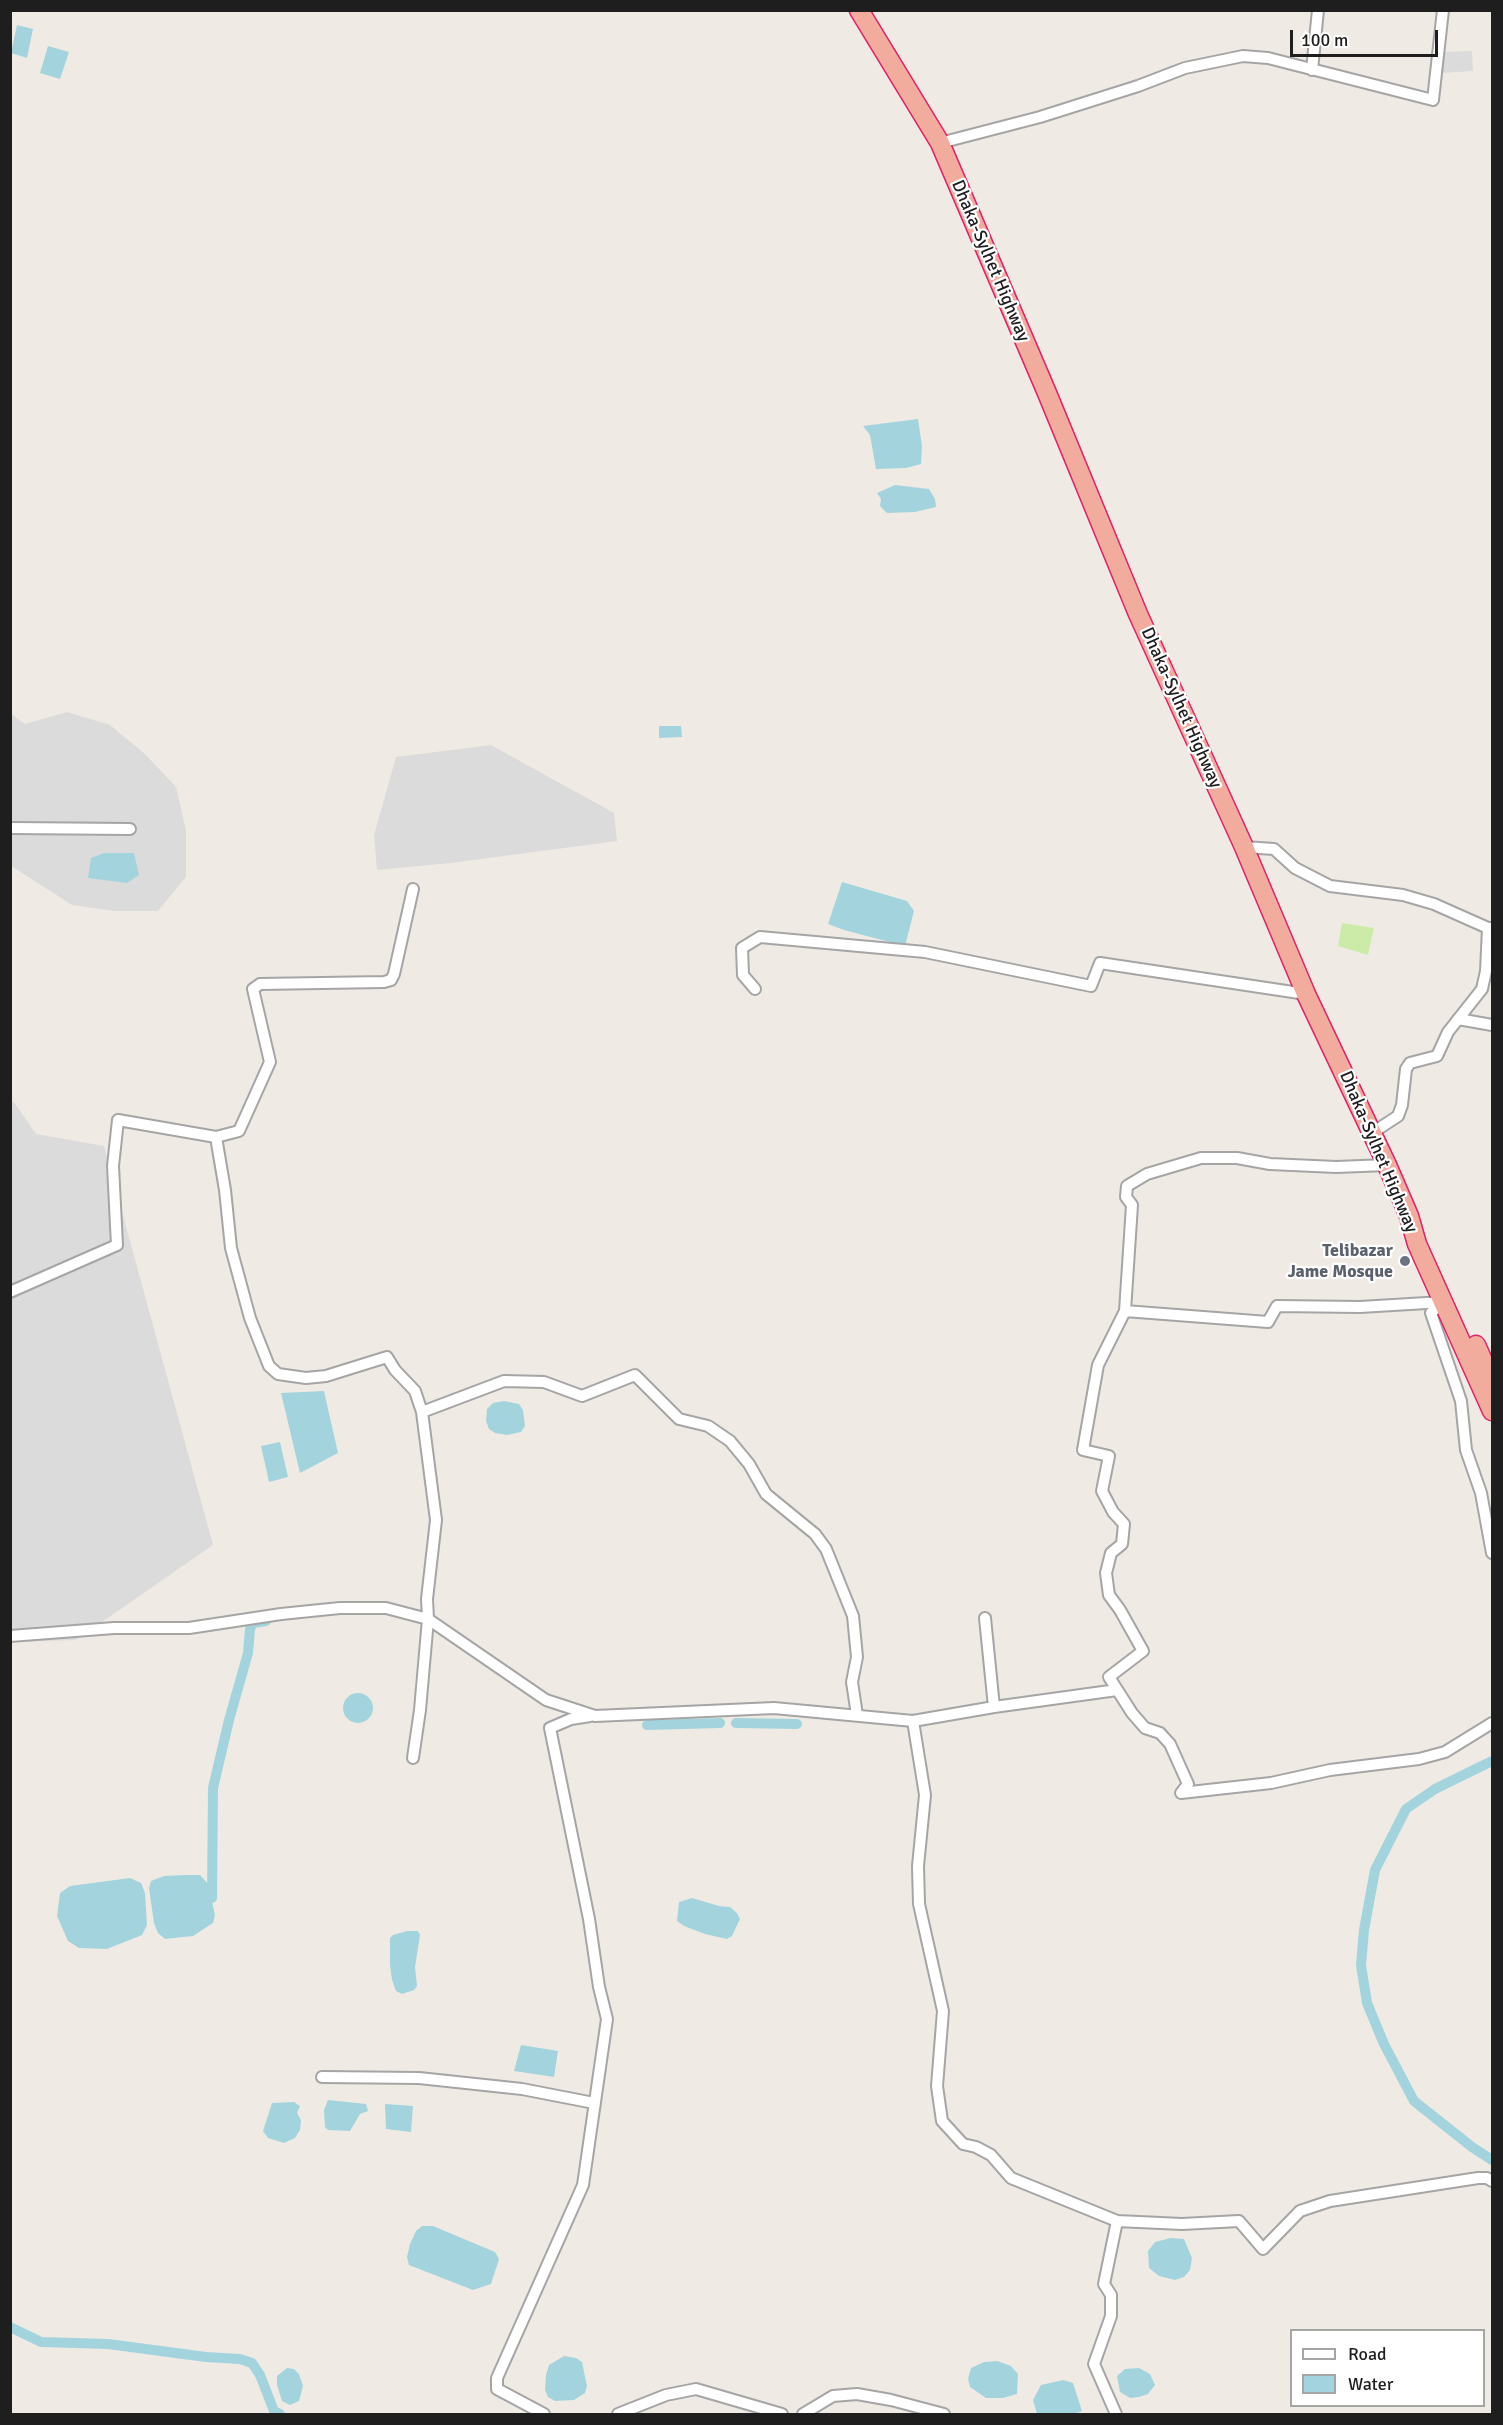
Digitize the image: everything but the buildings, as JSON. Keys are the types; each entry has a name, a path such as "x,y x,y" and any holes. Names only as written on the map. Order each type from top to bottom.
{"highway":[{"name":"Dhaka-Sylhet Highway","path":"860,10 940,144 1047,393 1138,614 1244,847 1306,994 1387,1165 1409,1216 1417,1244 1492,1411"},
{"path":"1409,1216 1427,1240 1492,1381"}],"street":[{"path":"1312,70 1318,10"},
{"path":"940,144 1040,117 1138,86 1185,68 1243,56 1268,58 1433,100 1443,10"},
{"path":"10,828 130,829"},
{"path":"1244,847 1274,849 1295,868 1330,886 1403,895 1434,904 1490,928 1482,989 1448,1032 1437,1056 1410,1063 1406,1069 1402,1105 1398,1116 1372,1133"},
{"path":"10,1292 117,1245 113,1166 118,1120 216,1137 239,1131 270,1062 253,989 260,984 391,980 413,889"},
{"path":"755,989 743,975 742,948 760,937 925,952 1091,986 1100,963 1306,994"},
{"path":"1458,1019 1492,1025"},
{"path":"216,1137 225,1190 231,1248 250,1317 269,1366 278,1374 306,1377 326,1376 387,1357 395,1370 415,1391 422,1412 436,1520 413,1758"},
{"path":"1387,1165 1336,1167 1270,1164 1219,1157 1201,1158 1147,1174 1127,1186 1126,1197 1132,1205 1125,1311 1098,1365 1083,1450 1109,1456 1102,1491 1113,1512 1124,1524 1122,1544 1111,1553 1106,1573 1109,1595 1143,1651 1109,1677 1145,1728 1160,1733 1170,1744 1188,1784 1181,1793 1271,1783 1330,1770 1419,1759 1444,1752 1492,1723"},
{"path":"1125,1311 1268,1322 1277,1306 1360,1307 1443,1302"},
{"path":"1443,1302 1431,1313 1461,1401 1466,1450 1481,1493 1492,1553"},
{"path":"422,1412 504,1381 544,1382 582,1396 635,1375 679,1419 708,1426 723,1436 749,1464 766,1494 815,1534 826,1549 853,1616 857,1657 852,1682 857,1715"},
{"path":"10,1636 114,1628 189,1628 340,1608 386,1608 428,1619 546,1700 595,1716"},
{"path":"985,1618 994,1707"},
{"path":"544,2415 497,2389 497,2378 583,2185 607,2019 599,1987 590,1919 550,1728 571,1719 595,1716 774,1708 913,1721 1117,1690"},
{"path":"913,1721 925,1795 918,1866 918,1905 943,2011 937,2086 942,2121 963,2144 976,2147 991,2155 1011,2178 1117,2221 1182,2224 1239,2221 1263,2249 1300,2211 1330,2201 1457,2180 1487,2178 1492,2181"},
{"path":"322,2077 419,2078 522,2089 594,2103"},
{"path":"1116,2415 1094,2364 1111,2316 1111,2295 1104,2284 1117,2221"},
{"path":"618,2415 666,2395 696,2390 782,2415"},
{"path":"803,2415 833,2396 857,2394 891,2400 944,2415"}],"shaded area":[{"path":"1472,51 1473,71 1442,73 1441,52"},
{"path":"67,712 110,725 145,754 176,787 186,830 186,877 158,911 115,911 72,905 11,866 10,713 25,724"},
{"path":"491,745 614,813 617,841 451,863 377,870 374,835 396,757"},
{"path":"10,1101 14,1102 36,1134 104,1146 213,1545 76,1640 11,1642"}],"green space":[{"path":"1342,923 1374,928 1368,955 1338,946"}],"water":[{"path":"17,25 33,29 27,58 11,53"},
{"path":"48,46 69,52 60,79 40,73"},
{"path":"918,419 922,446 921,464 906,468 876,469 870,435 863,426"},
{"path":"895,485 929,489 935,499 936,507 915,512 887,513 880,506 881,499 877,493"},
{"path":"659,726 681,726 682,737 659,738"},
{"path":"104,853 134,853 139,875 127,883 88,878 91,858"},
{"path":"842,882 907,901 914,911 905,946 828,924"},
{"path":"324,1391 338,1453 300,1473 281,1393"},
{"path":"504,1401 519,1404 523,1410 525,1426 521,1432 507,1435 495,1433 489,1429 486,1421 487,1409 493,1403"},
{"path":"280,1442 288,1477 269,1482 261,1446"},
{"path":"358,1693 369,1697 373,1708 369,1719 358,1723 347,1719 343,1708 347,1697"},
{"path":"200,1875 208,1884 215,1915 213,1923 193,1936 165,1939 158,1933 154,1923 149,1888 151,1881 164,1876"},
{"path":"130,1878 141,1883 145,1893 147,1925 142,1935 107,1949 79,1948 68,1941 57,1916 60,1893 70,1886"},
{"path":"692,1898 730,1907 737,1913 740,1919 732,1936 727,1939 705,1934 677,1921 679,1902"},
{"path":"407,1931 418,1931 420,1935 415,1967 417,1986 414,1990 402,1994 396,1991 392,1980 390,1938"},
{"path":"521,2045 558,2051 554,2077 514,2071"},
{"path":"328,2100 366,2104 368,2111 360,2114 350,2131 328,2130 325,2127 324,2110"},
{"path":"294,2102 300,2106 297,2113 301,2120 300,2130 295,2138 284,2143 268,2138 263,2131 272,2103"},
{"path":"385,2104 413,2106 411,2132 386,2129"},
{"path":"422,2226 433,2226 495,2252 499,2259 491,2284 473,2290 409,2265 407,2257 410,2244 416,2231"},
{"path":"1171,2238 1184,2239 1192,2258 1190,2270 1184,2277 1175,2280 1159,2276 1149,2268 1148,2251 1155,2242"},
{"path":"564,2356 576,2358 582,2362 587,2386 585,2393 574,2400 555,2401 548,2397 545,2390 546,2375 549,2365"},
{"path":"997,2361 1011,2366 1018,2374 1017,2394 1003,2398 986,2398 970,2387 968,2379 971,2368 984,2362"},
{"path":"287,2368 294,2369 299,2374 303,2386 299,2401 290,2405 282,2401 277,2385 277,2376"},
{"path":"1139,2368 1150,2374 1155,2385 1148,2394 1130,2398 1120,2392 1117,2376 1125,2369"},
{"path":"1063,2380 1073,2383 1082,2411 1074,2414 1037,2414 1033,2400 1041,2385"}],"waterway":[{"path":"212,1898 213,1788 248,1653 250,1629 253,1623 266,1621"},
{"path":"647,1725 720,1723"},
{"path":"736,1723 797,1724"},
{"path":"1492,1761 1435,1789 1406,1809 1375,1870 1364,1930 1361,1965 1367,2003 1384,2044 1414,2101 1492,2160"},
{"path":"10,2327 41,2342 108,2344 206,2357 240,2359 252,2363 260,2375 274,2411 280,2414"}],"place":[{"name":"Telibazar Jame Mosque","path":"1405,1261"}]}
